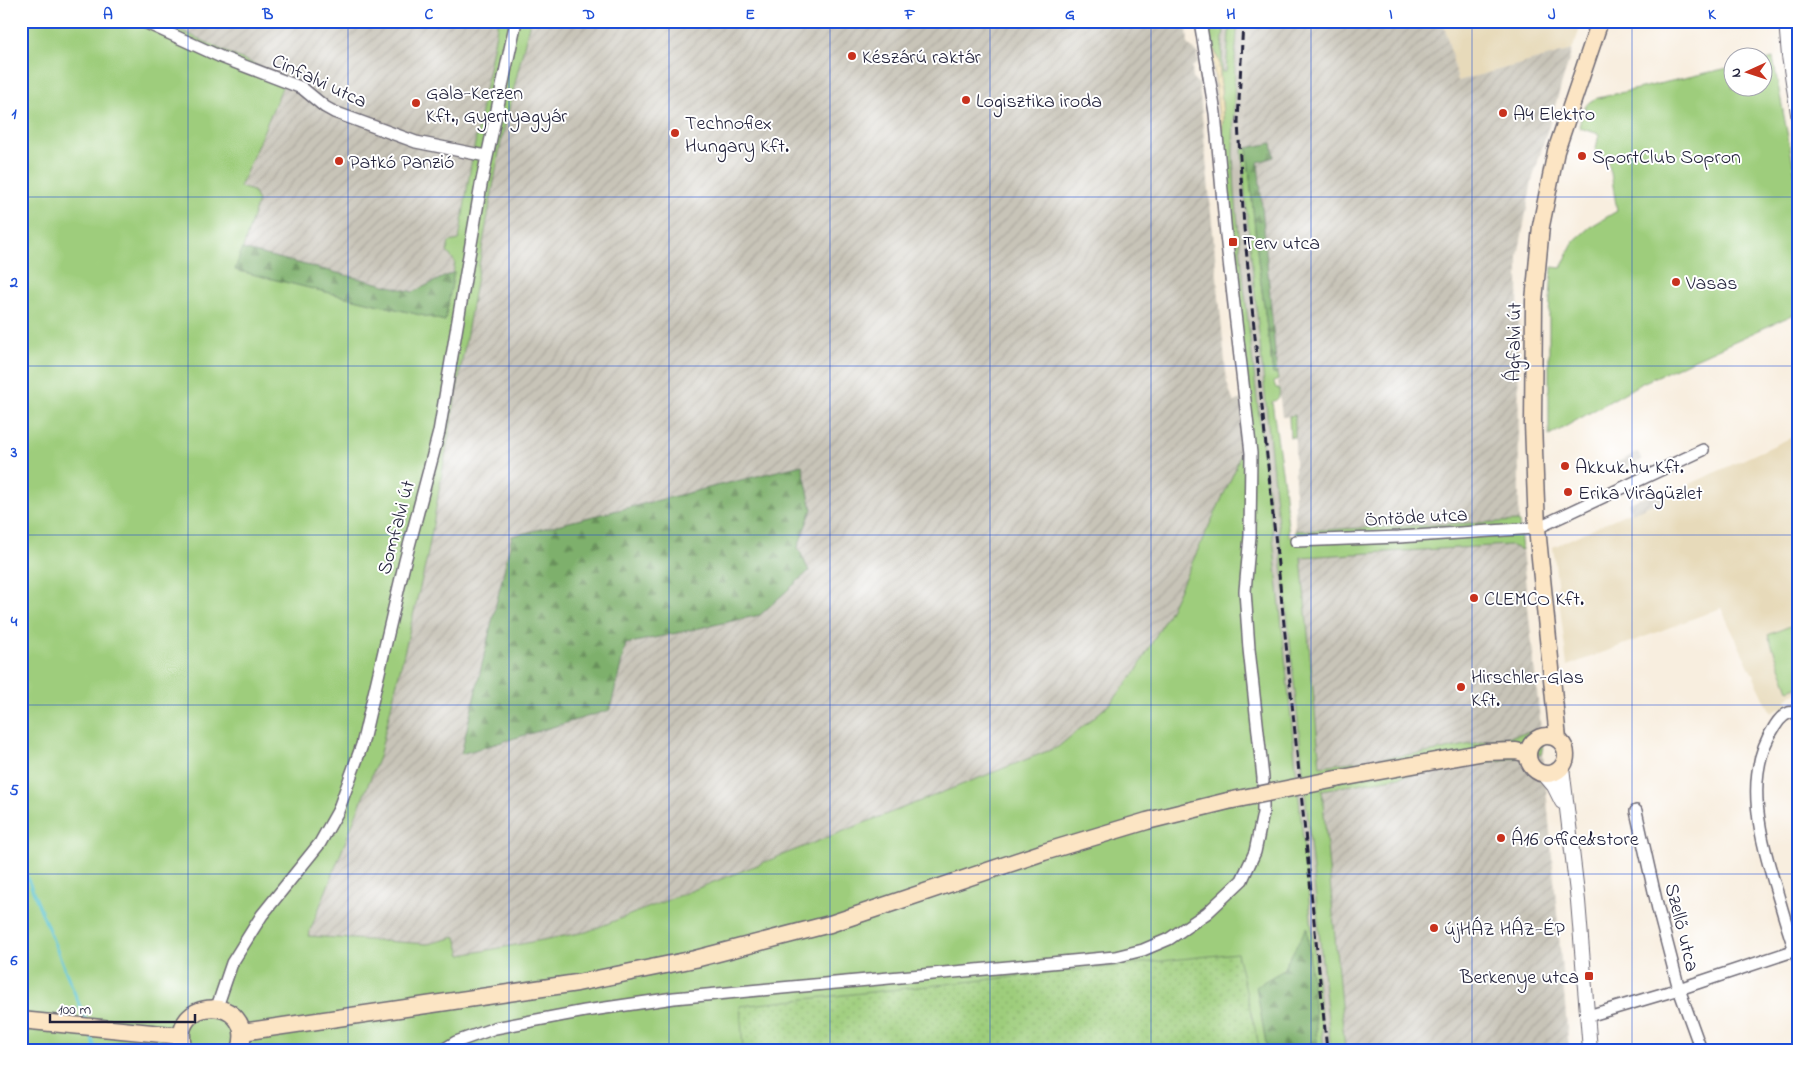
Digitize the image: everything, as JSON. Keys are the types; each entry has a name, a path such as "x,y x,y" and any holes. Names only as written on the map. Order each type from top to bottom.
{"main road":[{"name":"Ágfalvi út","path":"1536,745 1552,672 1537,528 1534,460 1534,301 1541,226 1558,145 1600,21"},
{"path":"242,1032 577,983 695,959 830,924 1044,852 1147,821 1228,800 1485,752 1536,745 1563,745 1566,754 1562,767 1553,773 1543,774 1532,767 1536,745"},
{"path":"21,1020 98,1027 183,1043 187,1020 193,1014 208,1007 217,1007 226,1010 234,1016 242,1032 240,1050"}],"street":[{"name":"Cinfalvi utca","path":"142,21 221,57 302,88 325,108 334,112 411,141 486,156"},
{"name":"Somfalvi út","path":"217,1007 232,963 258,922 320,844 338,811 362,745 403,571 439,432 486,156 516,21"},
{"path":"443,1050 456,1042 496,1028 585,1011 674,998 1114,957 1143,950 1169,939 1207,913 1242,880 1255,852 1263,813 1263,778 1249,649 1245,591 1250,542 1251,454 1226,235 1215,113 1200,21"},
{"path":"1786,21 1789,56 1799,120"},
{"path":"1537,528 1703,450"},
{"name":"Öntöde utca","path":"1296,541 1399,537 1537,528"},
{"path":"1588,1016 1797,953 1771,873 1761,832 1757,782 1759,760 1772,730 1784,715 1798,713"},
{"path":"1562,767 1578,901 1590,1050"},
{"path":"1543,774 1554,786 1567,812"},
{"name":"Szellő utca","path":"1636,810 1658,910 1679,989 1701,1050"}],"shaded area":[{"path":"162,21 498,21 471,164 445,321 235,270 242,249 240,188 286,78 228,53"},
{"path":"530,21 1190,21 1192,27 1187,29 1188,45 1197,53 1198,63 1192,67 1193,79 1199,84 1227,383 1234,403 1241,399 1249,424 1235,470 1170,610 1137,670 1111,703 1058,747 585,932 461,956 456,937 428,944 308,936 379,757 427,558 501,142"},
{"path":"1225,21 1230,21 1226,72 1222,72 1222,47"},
{"path":"1238,21 1249,21 1244,149 1242,150 1244,185 1331,1050 1324,1050 1273,537 1235,192 1233,153 1235,59"},
{"path":"1249,21 1443,21 1458,81 1572,50 1532,181 1518,256 1519,521 1295,531 1295,416 1282,417 1258,162 1274,157 1271,143 1244,149"},
{"path":"1443,21 1583,21 1572,50 1458,81"},
{"path":"1799,434 1799,690 1786,699 1788,704 1771,713 1721,608 1567,666 1553,547"},
{"path":"1638,452 1642,460 1616,472 1613,464"},
{"path":"1662,488 1666,498 1632,513 1628,503 1653,494 1652,492"},
{"path":"1509,545 1522,550 1541,730 1431,752 1320,766 1301,556"},
{"path":"1543,753 1569,1050 1345,1050 1322,790"}],"green space":[{"path":"21,21 162,21 228,53 286,78 240,187 253,191 258,201 236,270 445,321 455,262 447,252 449,242 459,240 471,164 498,21 530,21 501,142 427,558 379,757 308,936 428,944 456,937 461,955 586,932 1058,747 1111,703 1137,670 1170,610 1235,470 1249,424 1221,143 1223,118 1219,61 1211,42 1206,21 1210,21 1211,28 1216,21 1225,21 1222,72 1226,72 1230,21 1238,21 1235,59 1233,153 1235,192 1273,537 1324,1050 21,1050"},
{"path":"1772,58 1799,195 1799,312 1640,384 1549,436 1549,315 1552,267 1561,268 1574,241 1590,227 1617,211 1611,173 1606,156 1595,153 1599,134 1579,126 1586,105 1598,98 1722,69 1722,98 1772,98"},
{"path":"1272,143 1274,157 1258,162 1277,374 1273,374 1258,260 1247,148"},
{"path":"1247,148 1258,260 1273,374 1277,374 1278,380 1274,382 1276,388 1279,388 1278,397 1272,402 1284,485 1289,537 1296,536 1295,531 1519,521 1522,550 1509,545 1301,557 1320,766 1431,752 1541,730 1543,753 1322,790 1345,1050 1331,1050 1244,185 1242,149"},
{"path":"242,249 413,292 454,272 445,321 235,270"},
{"path":"1295,415 1295,437 1290,437 1289,416"},
{"path":"802,465 812,509 798,547 809,571 760,615 626,644 610,710 461,754 512,536"},
{"path":"1795,624 1799,633 1799,686 1789,690 1768,635"},
{"path":"1307,927 1318,1050 1267,1050 1256,986 1282,971"},
{"path":"1237,953 1260,1050 743,1050 740,1006"}],"sand":[{"path":"1204,21 1207,23 1211,42 1219,61 1223,118 1221,143 1213,63"}],"waterway":[{"path":"21,862 86,1021"},
{"path":"90,1032 96,1050"}],"railway":[{"path":"1243,21 1238,122 1244,228 1327,1050"}],"place":[{"name":"Készárú raktár","path":"852,56"},
{"name":"Logisztika iroda","path":"966,100"},
{"name":"Gala-Kerzen Kft., Gyertyagyár","path":"416,103"},
{"name":"A4 Elektro","path":"1503,113"},
{"name":"Technoflex Hungary Kft.","path":"675,133"},
{"name":"SportClub Sopron","path":"1582,156"},
{"name":"Patkó Panzió","path":"339,161"},
{"name":"Terv utca","path":"1233,242"},
{"name":"Vasas","path":"1676,282"},
{"name":"Akkuk.hu Kft.","path":"1565,466"},
{"name":"Erika Virágüzlet","path":"1568,492"},
{"name":"CLEMCO Kft.","path":"1474,598"},
{"name":"Hirschler-Glas Kft.","path":"1461,687"},
{"name":"Á16 office&store","path":"1501,838"},
{"name":"újHÁZ HÁZ-ÉP","path":"1434,928"},
{"name":"Berkenye utca","path":"1589,976"}]}
